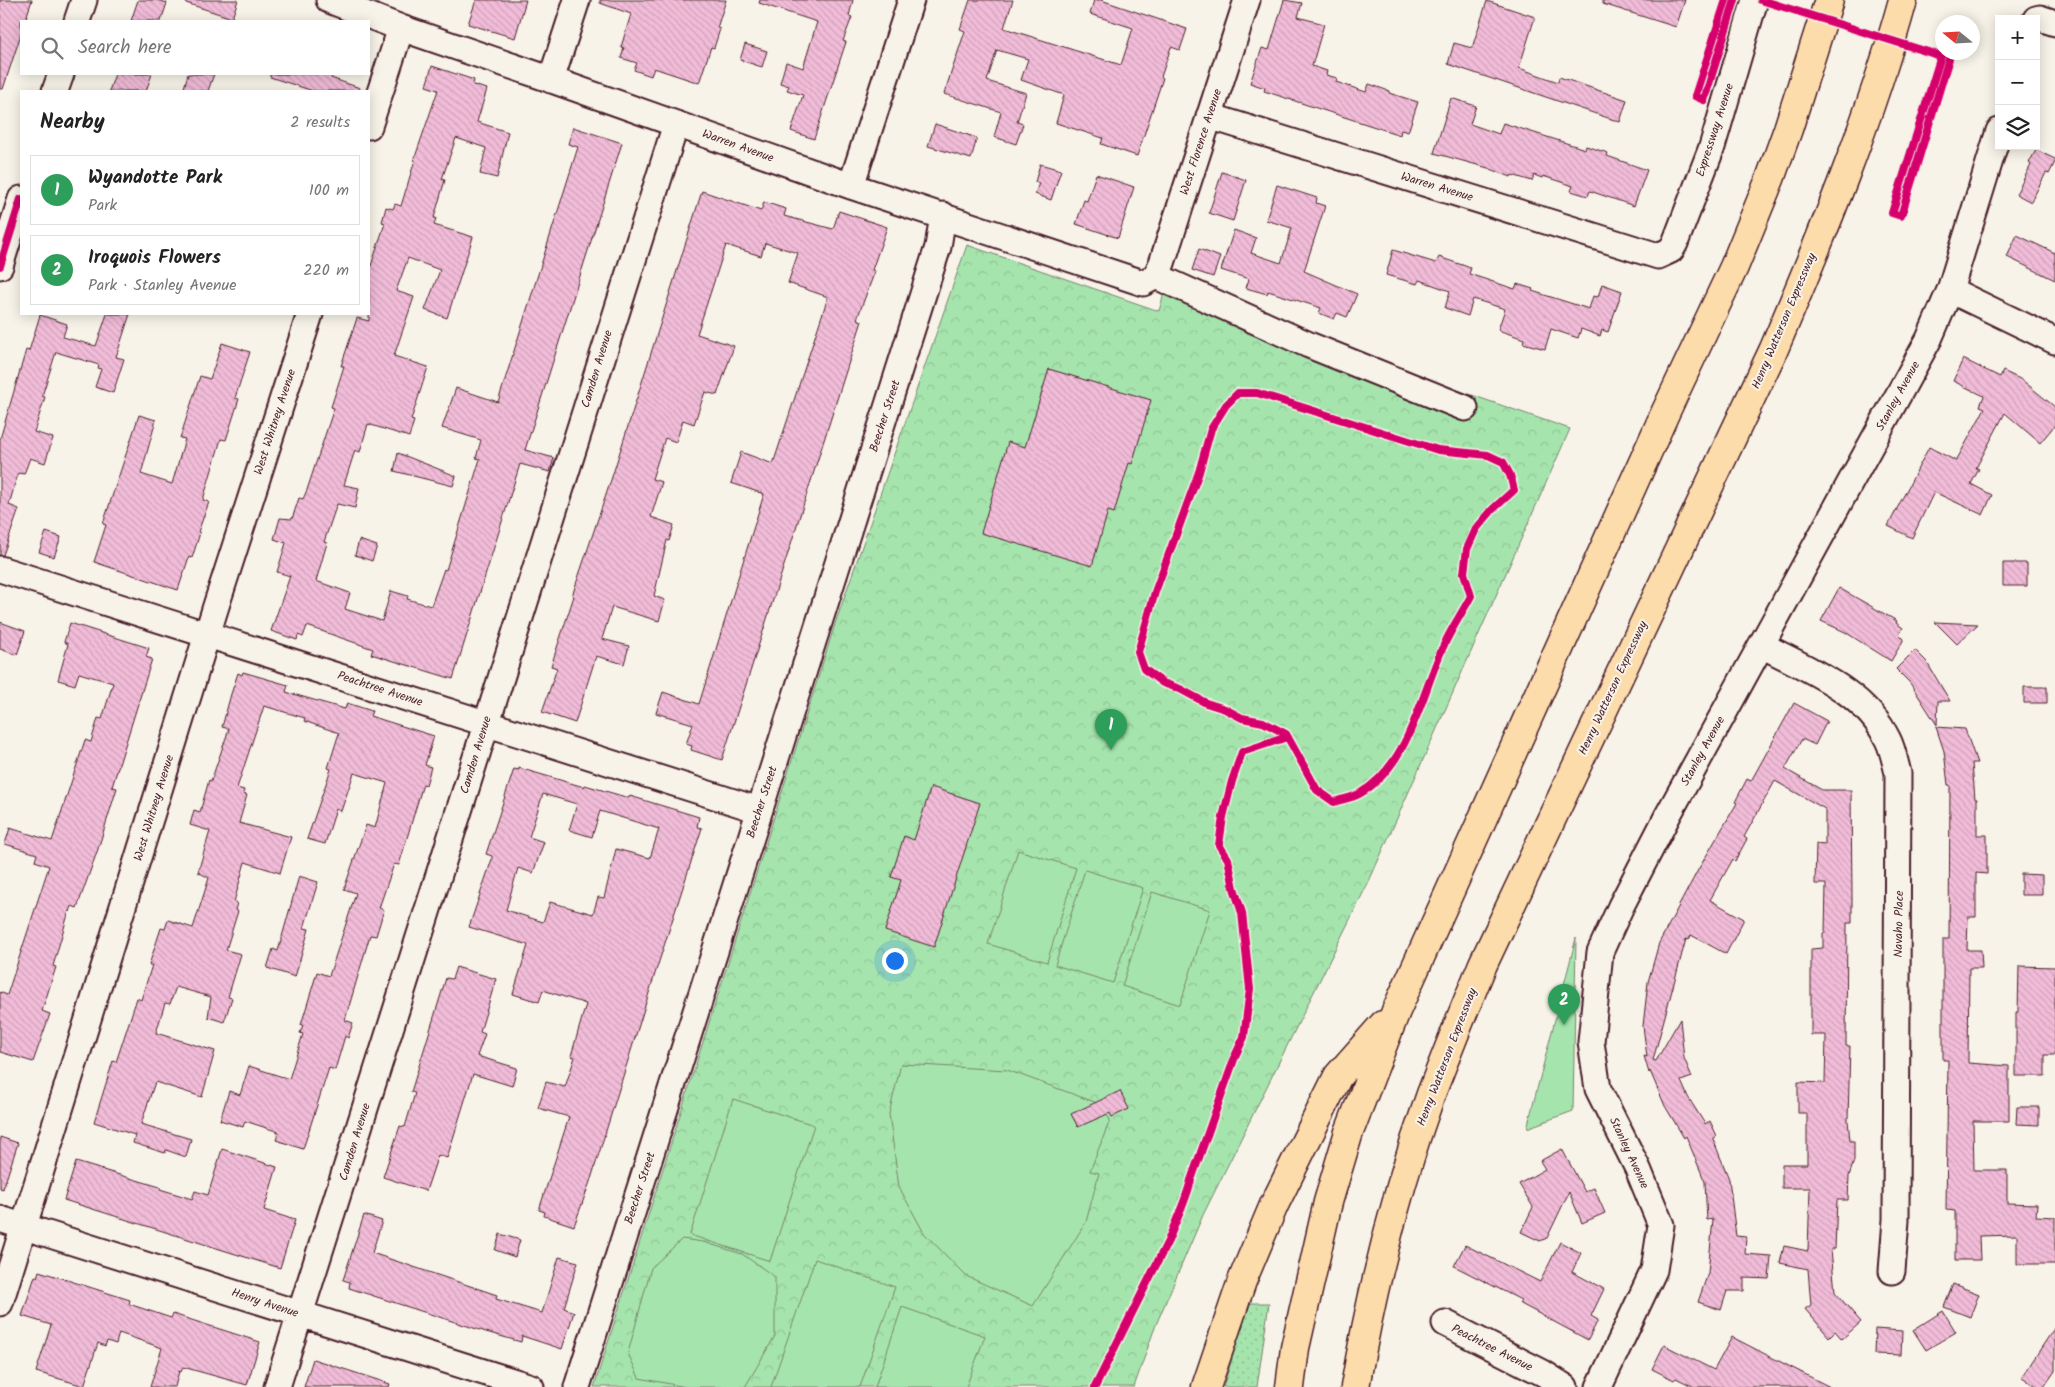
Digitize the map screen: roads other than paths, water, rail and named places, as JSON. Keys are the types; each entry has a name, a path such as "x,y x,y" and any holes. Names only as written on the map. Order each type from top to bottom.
{"highway":[{"path":"1290,1387 1297,1339 1328,1202 1349,1132 1396,1011 1737,258 1785,137 1829,0"},
{"name":"Henry Watterson Expressway","path":"1355,1387 1364,1334 1403,1182 1431,1096 1457,1026 1483,964 1773,351 1810,264 1847,169 1888,54 1903,0"},
{"path":"1206,1387 1228,1317 1255,1247 1338,1076 1396,1011"}],"street":[{"path":"77,20 84,0"},
{"name":"Warren Avenue","path":"328,0 400,28 851,186 943,215 1137,282 1143,283 1153,278 1309,345 1465,408"},
{"path":"551,80 577,0"},
{"path":"851,186 911,0"},
{"name":"West Florence Avenue","path":"1153,278 1162,263 1246,0"},
{"name":"Expressway Avenue","path":"1664,254 1671,250 1675,243 1712,147 1756,0"},
{"path":"2040,18 2055,23"},
{"path":"370,123 400,28"},
{"path":"55,90 61,75"},
{"name":"Warren Avenue","path":"1209,116 1658,256 1664,254"},
{"name":"Camden Avenue","path":"277,1387 676,124"},
{"name":"Stanley Avenue","path":"1599,1387 1654,1270 1661,1225 1638,1169 1598,1089 1591,1042 1600,952 1621,906 1668,815 1929,339 1950,290 1995,145"},
{"path":"0,266 20,202"},
{"name":"Beecher Street","path":"577,1387 938,247 943,215"},
{"path":"1950,290 2055,341"},
{"name":"West Whitney Avenue","path":"0,1303 11,1223 208,634 310,315"},
{"name":"Peachtree Avenue","path":"0,569 760,810"},
{"name":"Navaho Place","path":"1762,645 1836,685 1854,697 1867,709 1881,727 1889,742 1898,773 1896,1190 1892,1270"},
{"name":"Henry Avenue","path":"11,1223 530,1387"},
{"name":"Peachtree Avenue","path":"1444,1324 1543,1373 1565,1387"}],"place":[{"name":"Wyandotte Park","path":"1111,750"},
{"name":"Iroquois Flowers","path":"1564,1025"}]}
